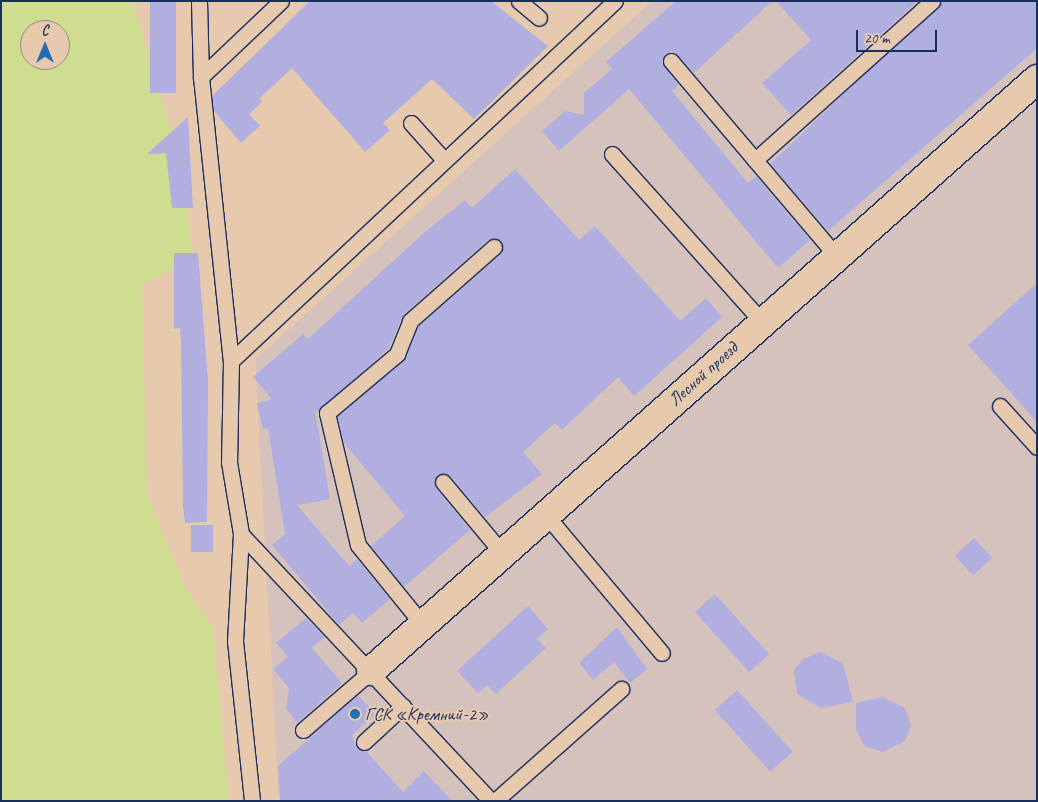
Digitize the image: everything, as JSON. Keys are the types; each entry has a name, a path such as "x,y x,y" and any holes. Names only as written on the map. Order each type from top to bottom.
{"street":[{"name":"Лесной проезд","path":"371,671 1037,79"}],"lane":[{"path":"199,1 201,77 231,361 229,462 241,534 235,641 252,801"},
{"path":"201,77 280,1"},
{"path":"519,1 539,18"},
{"path":"231,361 615,1"},
{"path":"755,160 932,1"},
{"path":"671,61 837,257"},
{"path":"411,123 444,160"},
{"path":"612,154 762,322"},
{"path":"423,625 358,545 327,414 397,354 410,321 494,247"},
{"path":"1000,406 1037,446"},
{"path":"442,482 503,554"},
{"path":"546,515 662,653"},
{"path":"241,534 491,801"},
{"path":"302,730 371,671"},
{"path":"495,801 621,689"},
{"path":"364,742 403,706"}],"shaded area":[{"path":"652,1 1037,1 1037,801 279,800 255,360"}],"green space":[{"path":"1,1 132,1 183,169 192,249 167,272 142,283 147,494 186,589 213,627 229,801 1,801"}],"building":[{"path":"150,1 176,1 176,93 150,93"},
{"path":"310,1 491,1 548,46 474,119 432,79 383,123 390,130 365,152 292,68 259,99 262,102 249,114 260,126 241,143 214,111 212,96"},
{"path":"676,1 772,1 694,73 674,52 665,54 662,62 679,85 672,91 748,183 756,176 810,240 778,268 629,89 559,151 542,131 565,111 584,115 584,93 612,69 606,62"},
{"path":"776,1 918,1 791,115 762,83 811,40"},
{"path":"941,1 1037,1 1037,48 828,231 770,164"},
{"path":"188,117 193,208 172,208 166,153 147,154"},
{"path":"515,169 579,240 595,226 680,321 706,298 722,317 634,396 618,377 562,430 555,423 523,452 542,474 485,517 450,476 437,475 436,488 470,530 404,587 371,546 405,516 344,443 337,416 403,361 418,327 501,254 501,240 488,240 404,314 389,348 318,413 315,410 330,499 297,505 349,566 357,559 390,599 362,623 353,613 339,625 272,545 285,534 268,428 263,429 257,403 272,399 253,377 303,334 308,339 426,231 465,200 472,208"},
{"path":"174,253 198,253 208,380 207,522 185,523 183,507 181,343 180,328 174,329"},
{"path":"1037,283 1037,422 968,345"},
{"path":"191,525 213,525 213,552 191,552"},
{"path":"974,538 992,558 973,575 955,555"},
{"path":"715,594 769,654 749,672 695,612"},
{"path":"528,606 548,629 537,639 546,648 496,694 487,685 478,693 457,671"},
{"path":"306,618 325,637 312,648 342,683 297,723 286,708 289,688 273,669 288,657 276,643"},
{"path":"617,627 647,669 630,683 614,662 593,680 579,663"},
{"path":"820,652 843,663 853,702 821,708 797,694 794,670 803,659"},
{"path":"737,690 793,752 770,772 715,710"},
{"path":"358,695 375,714 352,735 357,748 366,751 403,792 424,771 452,801 280,801 278,766"},
{"path":"882,697 905,708 911,725 905,741 883,752 865,746 856,730 856,703"}],"place":[{"name":"ГСК «Кремний-2»","path":"355,714"}]}
